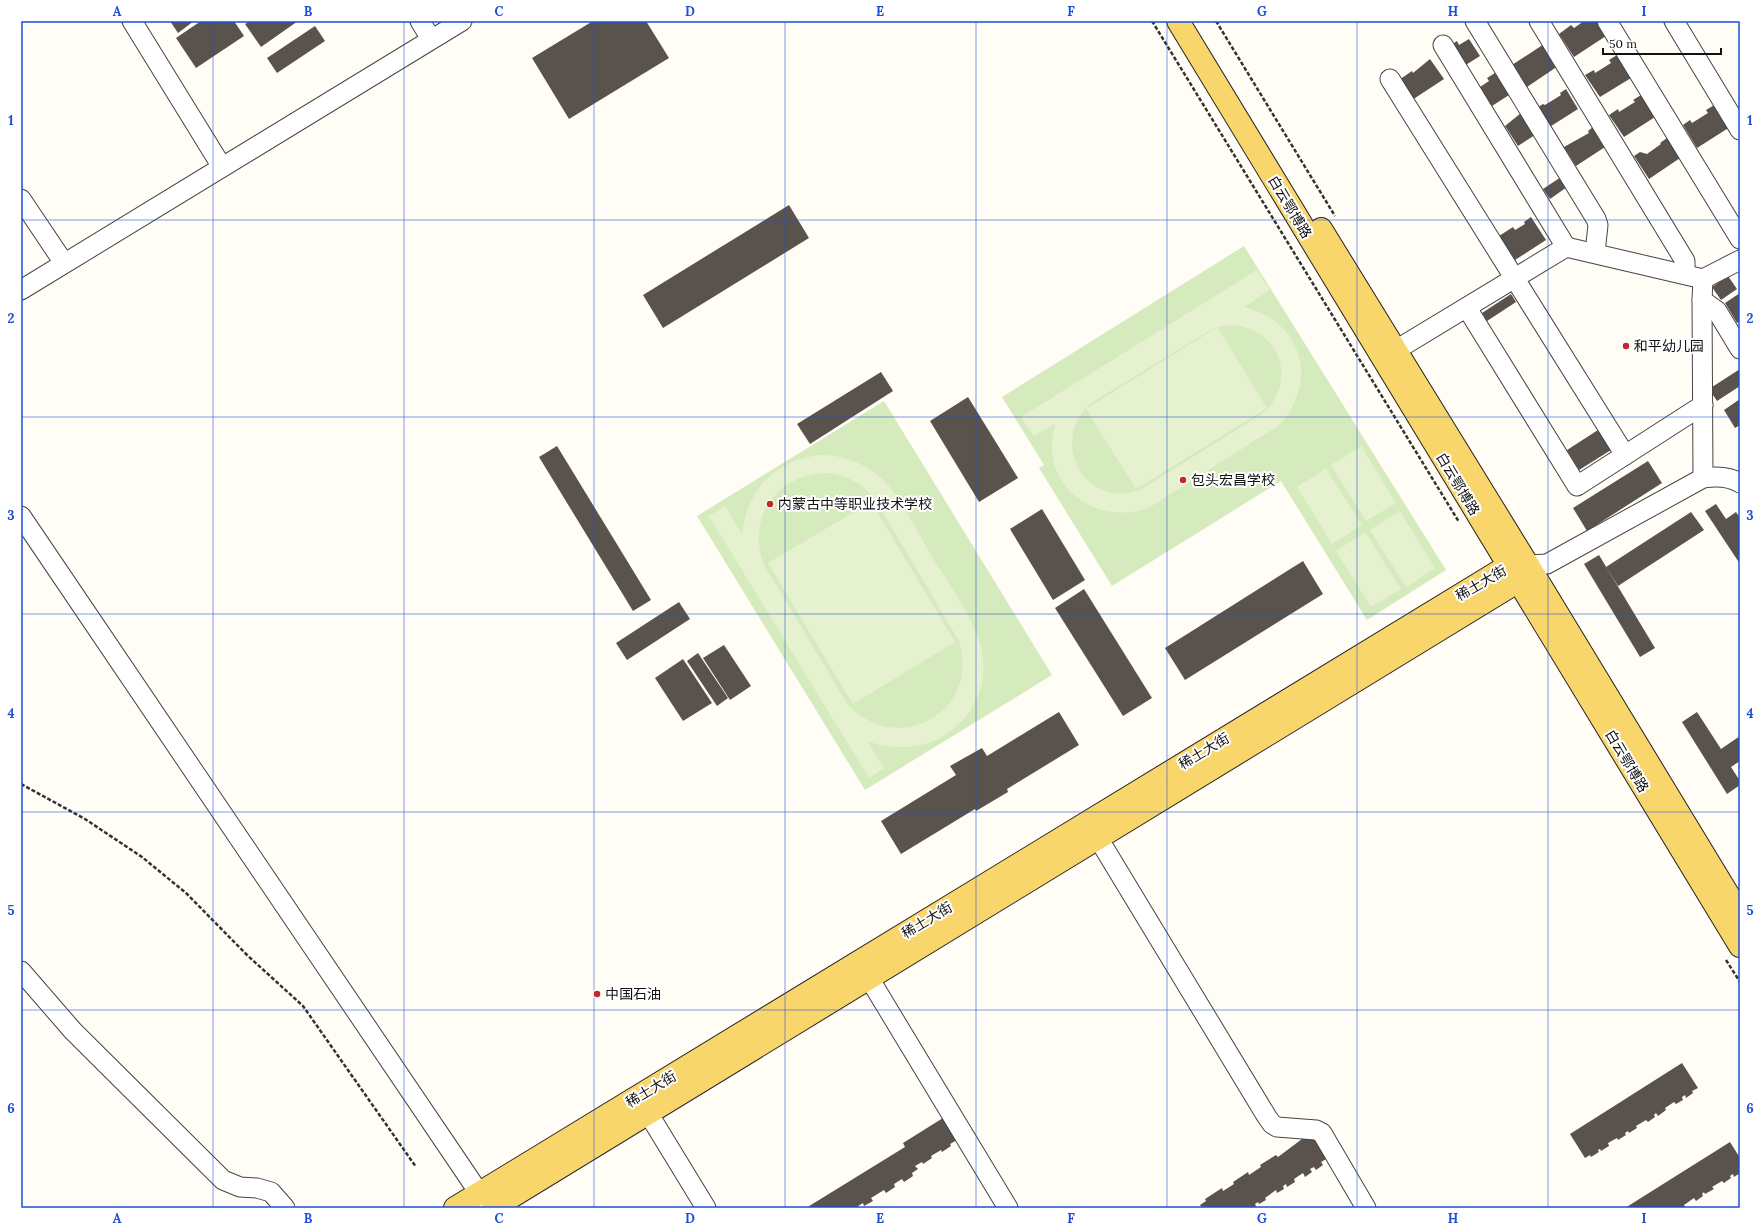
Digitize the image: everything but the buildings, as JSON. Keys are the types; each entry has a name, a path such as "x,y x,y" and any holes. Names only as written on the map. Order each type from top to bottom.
{"main road":[{"name":"白云鄂博路","path":"1178,21 1518,571 1740,914"},
{"name":"白云鄂博路","path":"1194,21 1396,350 1518,571 1732,951"},
{"name":"稀土大街","path":"455,1208 487,1203 648,1113 1098,838 1518,571"},
{"name":"稀土大街","path":"487,1203 1518,571"}],"street":[{"path":"132,21 222,167"},
{"path":"420,21 432,39"},
{"path":"21,290 462,21"},
{"path":"1475,21 1596,219 1598,225 1595,253"},
{"path":"1539,21 1685,261 1685,274"},
{"path":"1607,21 1740,239"},
{"path":"1674,21 1740,130"},
{"path":"1443,46 1566,247"},
{"path":"1390,78 1625,455"},
{"path":"21,199 64,264"},
{"path":"1396,350 1516,279 1566,247 1703,279 1740,260"},
{"path":"1703,279 1703,478"},
{"path":"1702,300 1717,312 1740,349"},
{"path":"1467,308 1577,486 1703,405"},
{"path":"1518,571 1547,564 1703,478 1715,476 1724,477 1740,483"},
{"path":"21,516 487,1203"},
{"path":"1098,838 1272,1124 1277,1127 1316,1130 1322,1133 1366,1208"},
{"path":"21,971 73,1031 223,1180 240,1187 257,1188 270,1192 285,1208"},
{"path":"869,978 1008,1208"},
{"path":"648,1113 706,1208"}],"path":[{"path":"1152,21 1462,528"},
{"path":"21,784 85,819 142,857 186,893 247,955 303,1006 416,1167"},
{"path":"1732,951 1740,982"}],"green space":[{"path":"1244,246 1446,570 1367,620 1281,481 1112,586 1039,468 1044,465 1002,397"},
{"path":"1257,270 1270,290 1244,307 1266,315 1277,323 1288,334 1296,347 1300,360 1301,374 1295,402 1288,414 1278,426 1150,507 1129,512 1109,511 1090,506 1074,495 1062,481 1054,464 1052,444 1056,423 1034,436 1021,417","holes":["1235,325 1245,327 1261,335 1277,354 1280,365 1280,387 1268,408 1259,416 1140,490 1120,494 1103,490 1089,481 1078,468 1073,452 1073,435 1078,418 1086,409 1136,489 1267,408 1217,327","1216,328 1086,409 1091,403 1212,329"]},
{"path":"884,401 1052,675 865,790 697,516"},
{"path":"1361,446 1396,503 1366,521 1331,465"},
{"path":"830,455 848,459 857,462 873,472 888,485 907,512 934,560 964,608 980,643 983,661 982,679 977,698 966,716 951,731 931,742 921,745 899,747 867,741 884,768 869,778 709,516 725,506 742,534 745,518 757,491 766,480 777,471 790,463 804,458","holes":["829,473 836,474 860,485 875,499 959,641 963,666 958,688 947,706 931,719 911,726 890,727 868,720 848,705 763,563 759,545 759,529 763,513 771,500 781,489 795,480 811,475"]},
{"path":"1326,469 1362,525 1332,544 1297,487"},
{"path":"871,502 955,642 853,704 768,563"},
{"path":"1400,511 1435,568 1406,587 1370,530"},
{"path":"1365,532 1401,589 1371,607 1336,551"}],"place":[{"name":"和平幼儿园","path":"1626,346"},
{"name":"包头宏昌学校","path":"1183,480"},
{"name":"内蒙古中等职业技术学校","path":"770,504"},
{"name":"中国石油","path":"597,994"}]}
